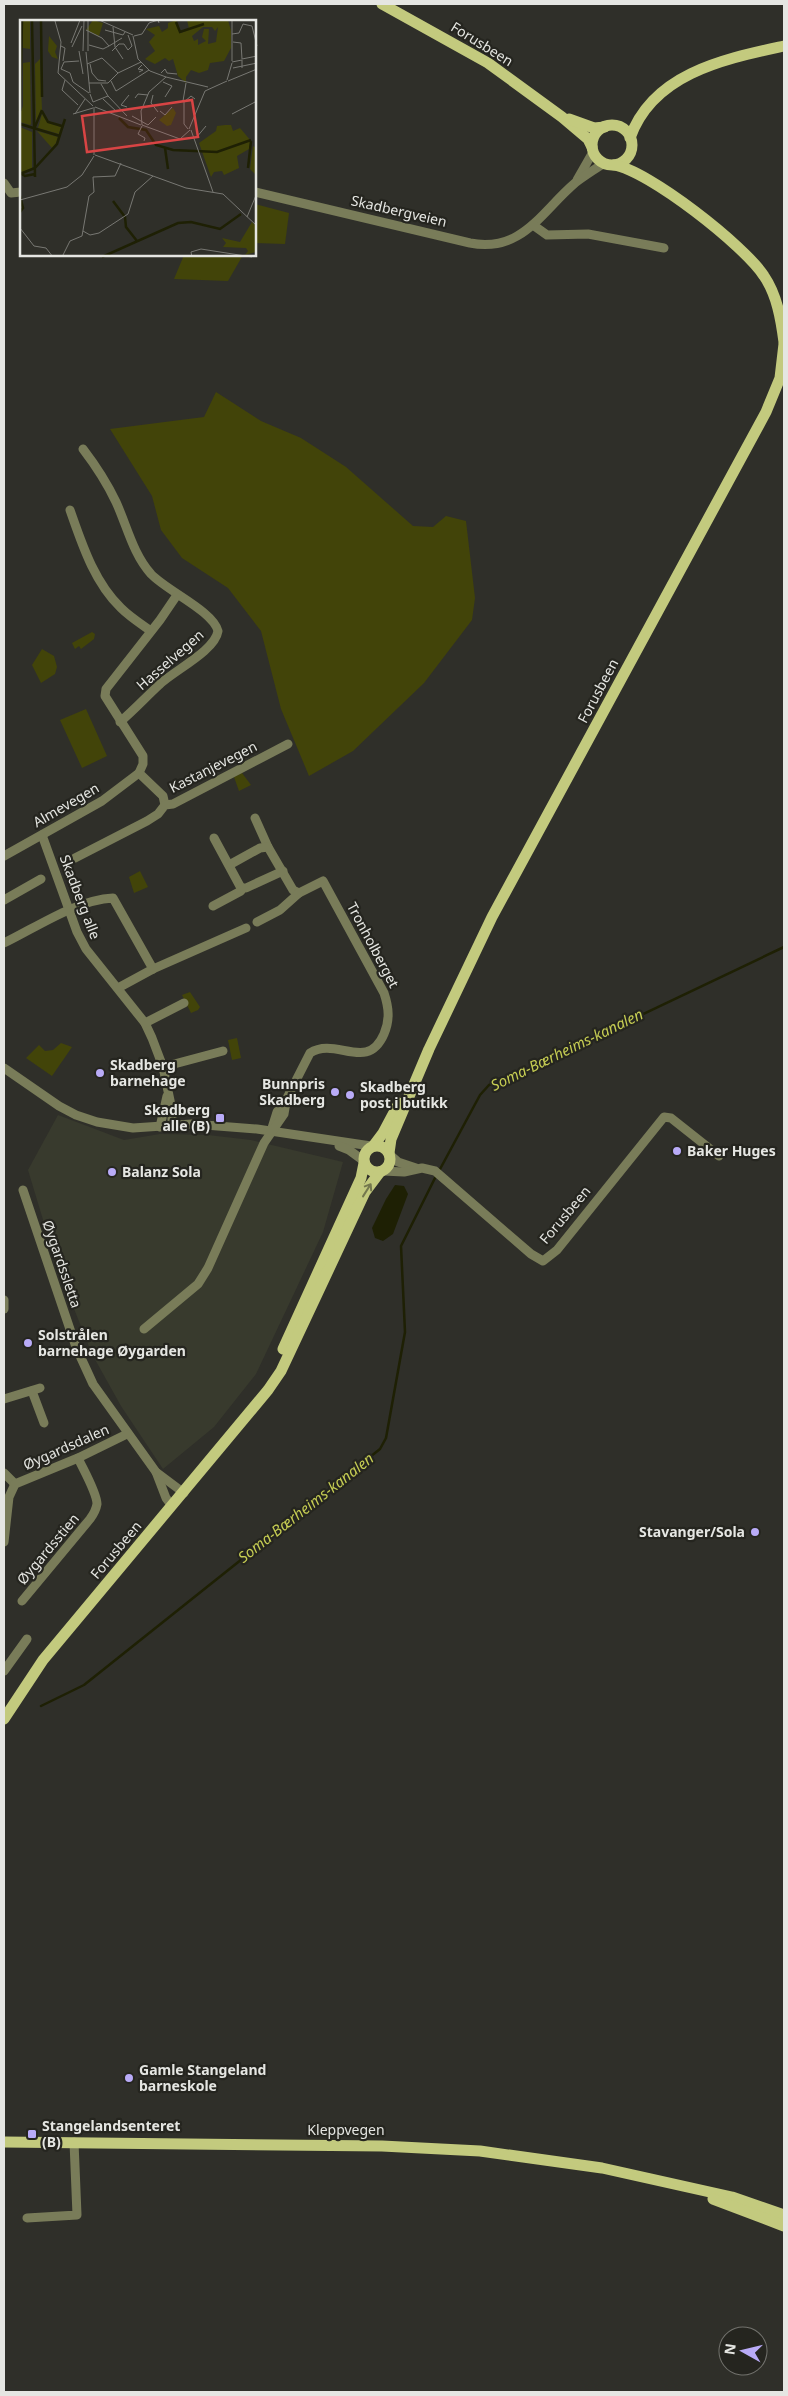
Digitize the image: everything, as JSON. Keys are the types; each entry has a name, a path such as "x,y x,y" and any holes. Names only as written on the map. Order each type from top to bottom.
{"main road":[{"name":"Forusbeen","path":"382,4 488,63 562,117 588,139 593,150 609,164 634,172 658,186"},
{"path":"593,150 597,133 610,126 624,124 650,106 675,83 702,68 732,57 784,46"},
{"path":"609,164 623,162 638,122 650,106"},
{"name":"Forusbeen","path":"4,1719 27,1681 43,1660 184,1493 281,1371 365,1192 390,1161 391,1139 429,1050 492,916 766,412 780,378 784,343 778,307 765,276 746,253 658,186 639,168 633,157 631,144 624,130 610,126 594,128 562,117"},
{"name":"Forusbeen","path":"257,1403 361,1178 364,1155 384,1133 418,1065 429,1050"},
{"name":"Forusbeen","path":"372,1146 380,1145 390,1154"},
{"name":"Forusbeen","path":"364,1162 373,1172 381,1172"},
{"name":"Kleppvegen","path":"4,2142 382,2146 480,2151 563,2161 732,2197 784,2215"},
{"name":"Kleppvegen","path":"685,2188 784,2226"}],"street":[{"name":"Skadbergveien","path":"575,183 593,150"},
{"name":"Skadbergveien","path":"256,192 483,245 510,241 533,224 575,183 609,164"},
{"path":"4,183 11,193 20,192"},
{"path":"533,224 546,235 588,234 664,248"},
{"name":"Hasselvegen","path":"83,449 106,480 143,563 156,579 212,620 216,626 217,635 199,654 159,685 120,722"},
{"path":"70,510 90,562 102,586 119,606 151,631"},
{"path":"164,805 163,796 139,773 143,764 143,756 106,699 106,689 177,595"},
{"name":"Kastanjevegen","path":"75,858 147,821 158,814 164,805 173,804 288,744"},
{"name":"Almevegen","path":"4,856 102,801 139,773"},
{"path":"255,818 268,848 288,883 299,893"},
{"name":"Skadberg alle","path":"42,835 69,910 86,950 145,1023 163,1066 172,1110 172,1127"},
{"path":"214,838 230,864 241,888"},
{"path":"230,864 260,848 268,848"},
{"path":"241,888 246,888 283,872"},
{"path":"4,900 41,878"},
{"name":"Tronholberget","path":"144,1329 198,1284 208,1268 271,1131 277,1112 286,1100 310,1053 322,1048 363,1053 373,1051 380,1044 389,1017 384,993 323,880 299,893 280,910 257,922"},
{"path":"213,906 241,891 241,888"},
{"path":"4,943 69,910 113,898 153,969"},
{"path":"118,988 153,969 246,928"},
{"path":"145,1023 184,1003"},
{"path":"163,1066 223,1051"},
{"path":"5,1071 27,1082 45,1096 76,1115 96,1122 125,1127 172,1127 192,1130 218,1128 271,1131 372,1146"},
{"name":"Skadberg alle","path":"160,1127 168,1091"},
{"name":"Forusbeen","path":"390,1154 406,1166 436,1171 530,1254 543,1261 557,1250 664,1118 671,1118 719,1156"},
{"path":"323,1140 349,1150 364,1162"},
{"name":"Forusbeen","path":"381,1172 404,1172 418,1169"},
{"name":"Øygardssletta","path":"23,1190 84,1365 93,1384 156,1472 166,1498 172,1506"},
{"path":"4,1300 4,1309"},
{"path":"4,1399 36,1390 44,1423"},
{"name":"Øygardsdalen","path":"4,1542 9,1497 15,1484 78,1458 128,1434"},
{"name":"Øygardsstien","path":"22,1601 90,1520 95,1511 97,1503 78,1458"},
{"name":"Øygardssletta","path":"156,1472 184,1493"},
{"path":"4,1473 15,1484"},
{"path":"4,1672 27,1639"},
{"path":"27,2218 77,2215 74,2142"}],"shaded area":[{"path":"256,204 289,213 285,244 256,243"},
{"path":"184,256 242,256 228,281 174,279"},
{"path":"216,392 261,421 301,438 346,467 413,526 433,527 446,516 466,521 475,598 472,620 424,683 353,751 309,776 281,709 261,631 228,588 182,558 161,530 152,496 110,429 204,417"},
{"path":"92,632 95,634 94,639 81,649 79,646 75,649 72,643"},
{"path":"42,649 54,656 57,667 55,674 41,683 32,665"},
{"path":"86,709 107,756 82,768 60,720"},
{"path":"242,773 251,785 239,791 234,777"},
{"path":"140,871 148,887 134,893 129,877"},
{"path":"190,992 200,1007 191,1013 182,995"},
{"path":"237,1038 241,1058 232,1060 228,1040"},
{"path":"61,1043 72,1047 52,1076 26,1058 39,1045 45,1051 53,1050"},
{"path":"58,1115 124,1140 160,1134 208,1135 251,1140 343,1162 323,1232 256,1374 214,1427 163,1469 121,1406 92,1354 57,1266 28,1170"},
{"path":"395,1185 404,1186 408,1194 393,1234 383,1241 375,1238 372,1228"}],"waterway":[{"name":"Soma-Bærheims-kanalen","path":"439,1171 480,1095 489,1085 511,1077 784,947"},
{"name":"Soma-Bærheims-kanalen","path":"41,1706 84,1685 380,1449 386,1438 405,1332 401,1246 436,1176"}],"place":[{"name":"Skadberg barnehage","path":"100,1073"},
{"name":"Bunnpris Skadberg","path":"335,1092"},
{"name":"Skadberg post i butikk","path":"350,1095"},
{"name":"Skadberg alle (B)","path":"220,1118"},
{"name":"Baker Huges","path":"677,1151"},
{"name":"Balanz Sola","path":"112,1172"},
{"name":"Solstrålen barnehage Øygarden","path":"28,1343"},
{"name":"Stavanger/Sola","path":"755,1532"},
{"name":"Gamle Stangeland barneskole","path":"129,2078"},
{"name":"Stangelandsenteret (B)","path":"32,2134"}]}
